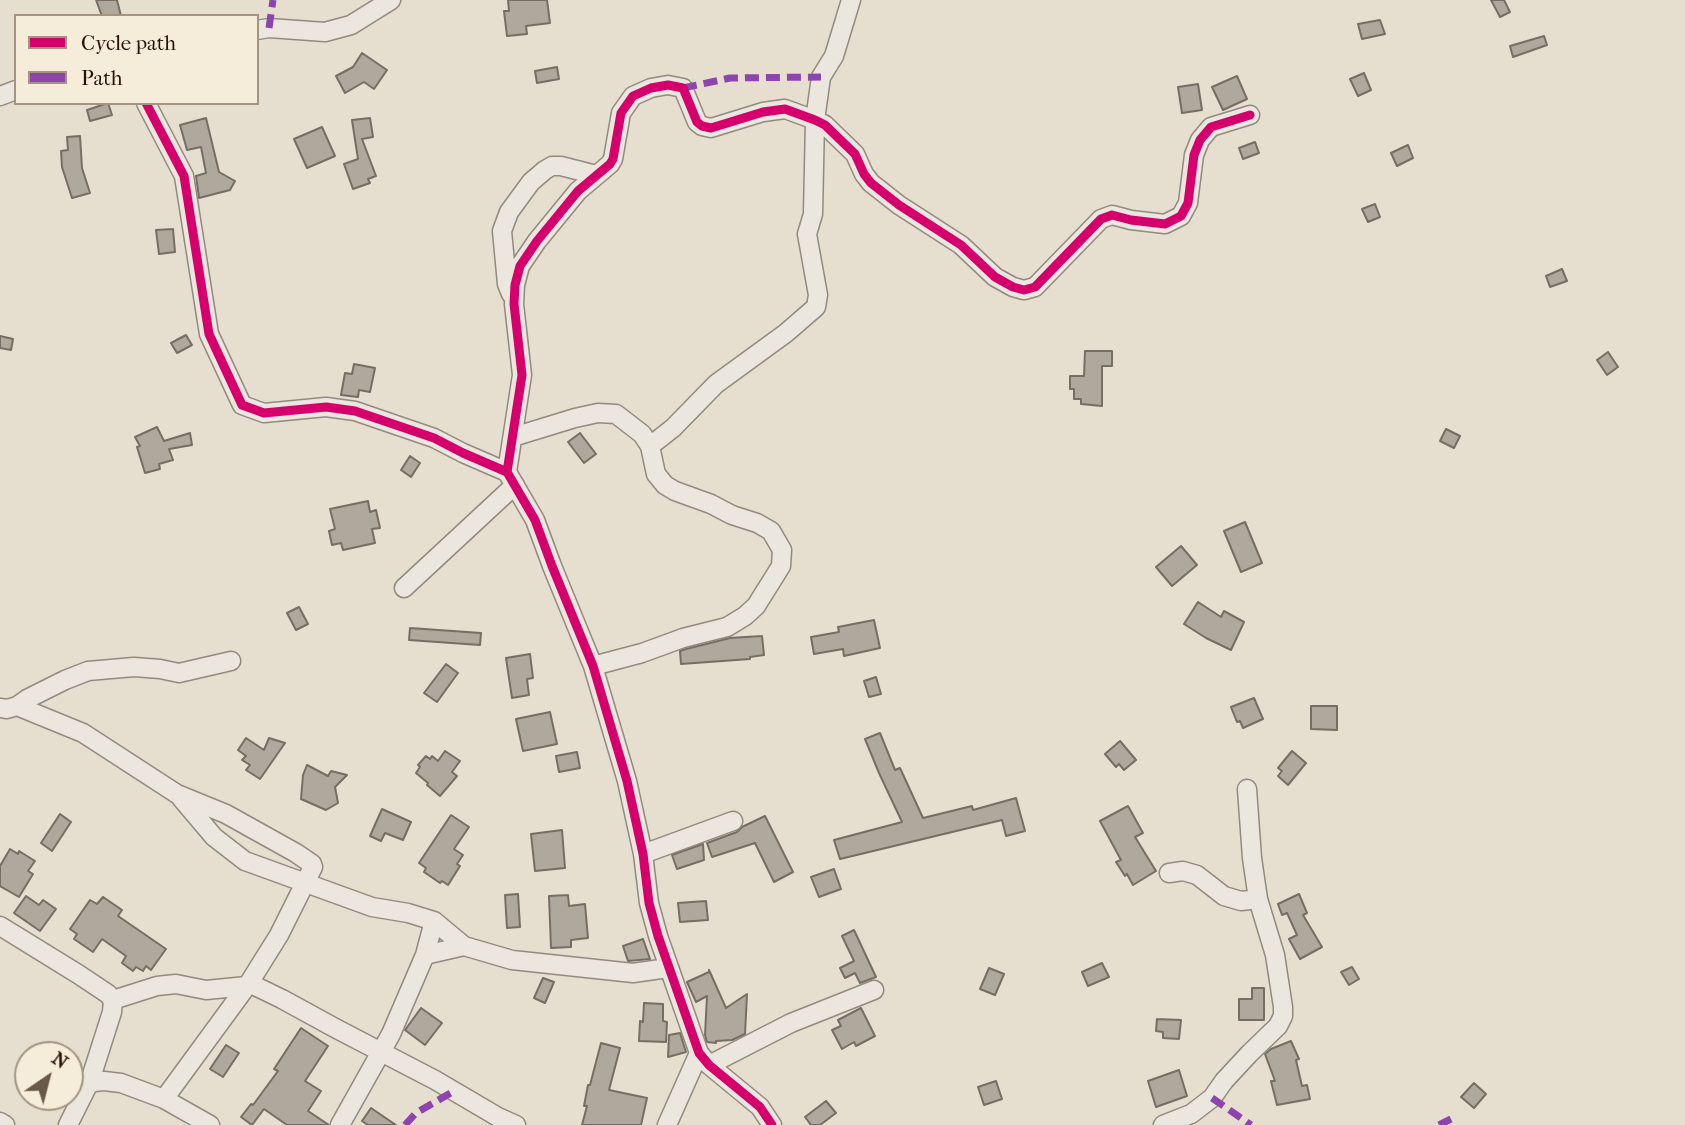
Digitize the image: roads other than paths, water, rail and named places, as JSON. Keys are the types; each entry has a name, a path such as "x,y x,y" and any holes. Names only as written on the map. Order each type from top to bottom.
{"street":[{"path":"259,30 325,32 351,25 391,0"},
{"path":"650,446 673,428 716,384 786,333 816,307 818,295 807,234 813,214 815,120 821,77 834,56 851,0"},
{"path":"404,588 511,479 513,438 522,375 514,304 520,266 578,191 610,164 624,106 633,96 651,88 668,85 683,88 697,122 711,128 763,112 785,109 815,120 825,125 855,154 871,183 961,245 995,277 1013,288 1024,290 1035,287 1101,219 1112,215 1164,224 1181,216 1188,204 1194,155 1200,139 1211,127 1250,115"},
{"path":"147,105 184,176 209,334 242,405 264,413 326,407 355,411 434,438 511,479 535,520 593,666 627,780 657,936 704,1059 760,1107 772,1125"},
{"path":"514,304 508,284 502,231 509,212 531,182 552,166 596,175"},
{"path":"513,438 575,418 597,413 616,414 642,433 650,446 656,474 665,485 732,515 757,523 771,531 782,550 781,566 756,606 745,616 727,627 593,666"},
{"path":"9,707 88,671 134,667 179,673 231,661"},
{"path":"9,707 83,733 177,794 226,814 312,864 313,867 279,935 248,985 164,1099"},
{"path":"1163,1125 1191,1114 1212,1098 1224,1081 1278,1026 1283,1016 1275,955 1258,899 1247,789"},
{"path":"177,794 214,837 246,861 372,907 434,921 464,946 512,960 633,973 668,968"},
{"path":"643,854 733,821"},
{"path":"1169,873 1183,871 1197,875 1224,896 1241,901 1258,899"},
{"path":"340,1125 397,1022 425,955 434,921"},
{"path":"0,926 78,974 113,1000 112,1012 89,1084 68,1125"},
{"path":"425,955 464,946"},
{"path":"113,1000 157,986 187,986 206,990 248,985 282,999 516,1125"},
{"path":"667,1125 704,1059 874,990"},
{"path":"89,1084 121,1083 164,1099 210,1125"},
{"path":"0,1122 5,1125"}]}
